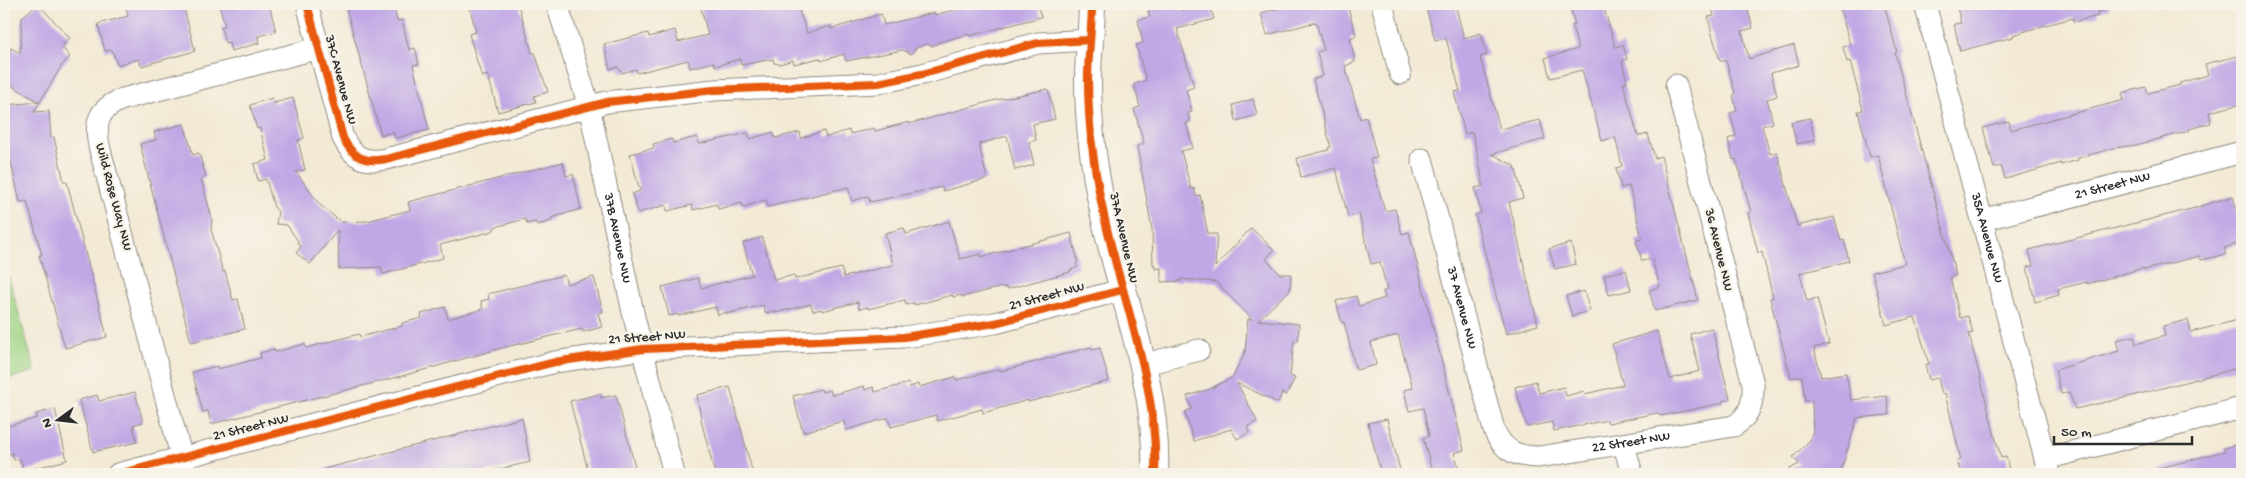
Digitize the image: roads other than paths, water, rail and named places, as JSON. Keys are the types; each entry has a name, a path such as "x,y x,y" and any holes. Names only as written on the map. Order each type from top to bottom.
{"street":[{"name":"37C Avenue NW","path":"307,4 343,138 352,153 359,158 368,161 386,159 589,106"},
{"name":"37B Avenue NW","path":"557,4 589,106 642,349 674,474"},
{"name":"37A Avenue NW","path":"1092,4 1088,81 1094,161 1103,211 1142,365 1153,418 1155,474"},
{"path":"1382,4 1400,74"},
{"name":"35A Avenue NW","path":"1925,4 2047,467"},
{"path":"589,106 704,91 878,83 922,74 1038,43 1090,40"},
{"name":"Wild Rose Way NW","path":"184,466 99,146 97,123 100,114 106,107 123,99 319,48"},
{"name":"36 Avenue NW","path":"1676,85 1753,384 1752,404 1748,414"},
{"name":"21 Street NW","path":"1982,220 2242,152"},
{"name":"37 Avenue NW","path":"1422,159 1494,430 1498,439 1510,452"},
{"name":"21 Street NW","path":"118,474 184,466 555,362 642,349 852,341 904,337 995,323 1122,290"},
{"path":"1142,365 1199,350"},
{"path":"2047,467 2242,408"},
{"name":"22 Street NW","path":"1510,452 1518,456 1539,457 1624,445 1724,429 1734,426 1748,414"},
{"path":"1624,445 1632,474"}]}
